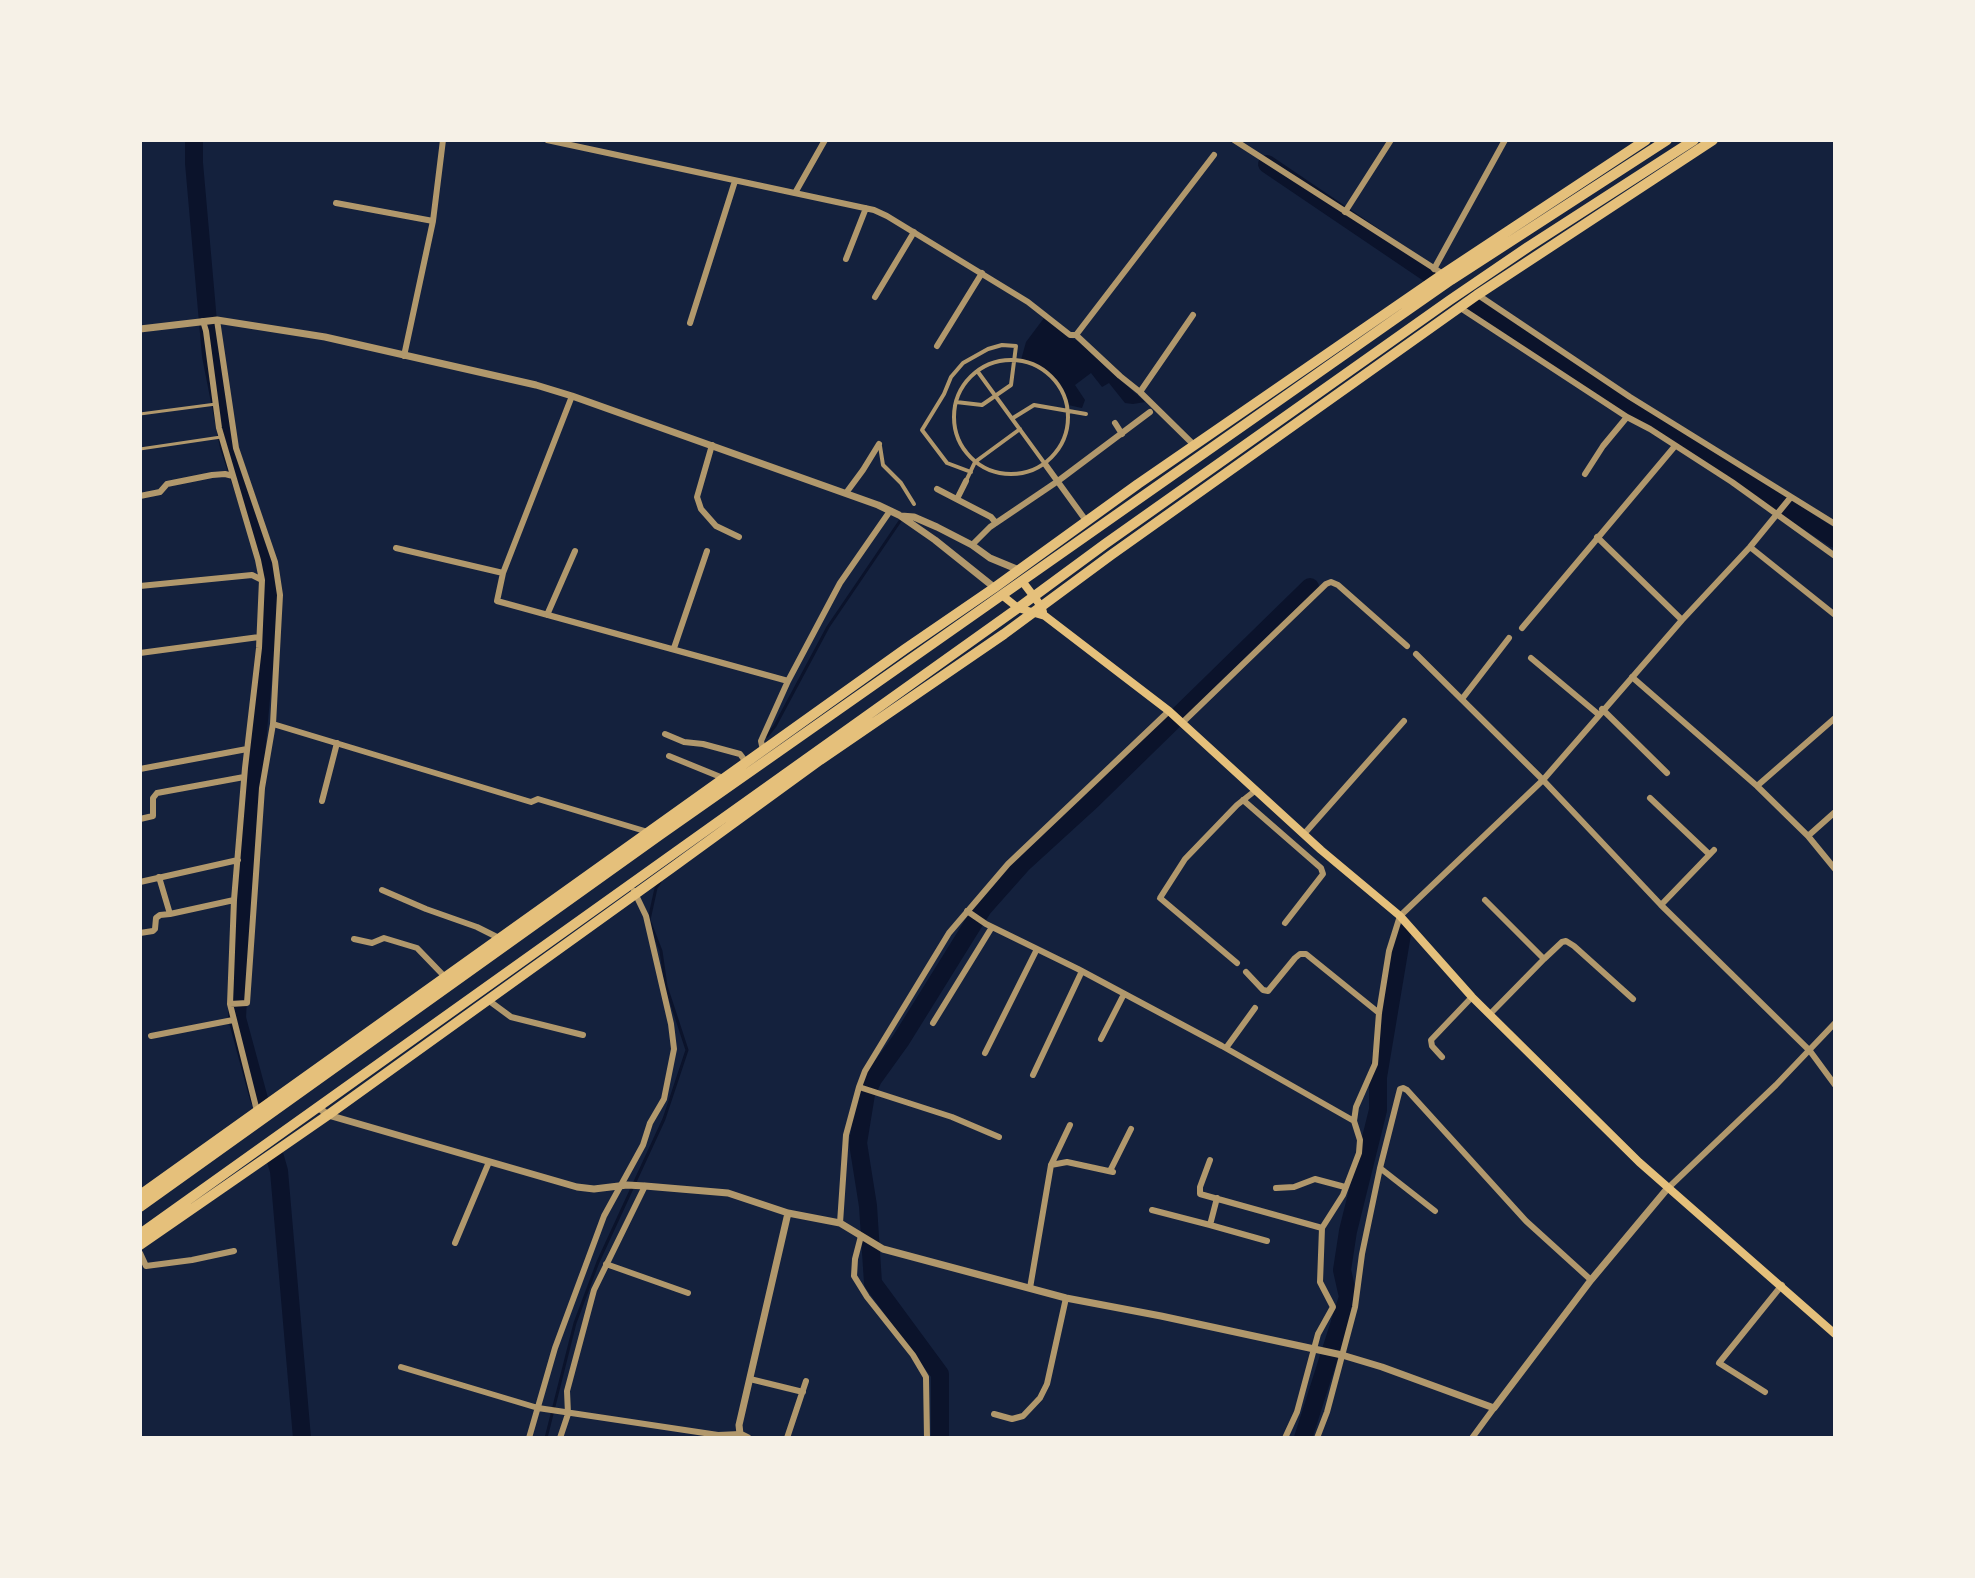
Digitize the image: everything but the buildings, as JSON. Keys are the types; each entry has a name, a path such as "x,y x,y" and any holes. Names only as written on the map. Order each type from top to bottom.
{"highway":[{"path":"140,1207 999,592 1019,570 1138,484 1442,275 1646,140"},
{"path":"140,1195 763,750 999,592 1022,581 1442,275 1667,140"},
{"path":"140,1234 318,1107 1031,613 1043,611 1460,308 1474,291 1528,247 1694,140"},
{"path":"140,1245 488,1000 632,889 1105,544 1450,300 1474,291 1713,140"}],"main road":[{"path":"1022,581 1043,611 1171,713 1400,916 1472,997 1667,1189 1782,1285 1835,1334"},
{"path":"999,592 1018,608 1031,613"}],"street":[{"path":"404,356 433,221 443,140"},
{"path":"547,140 866,208 887,216 982,273 1070,335 1076,335 1195,446"},
{"path":"582,148 586,140"},
{"path":"795,193 825,140"},
{"path":"1234,140 1442,275 1505,140"},
{"path":"1345,212 1391,140"},
{"path":"1076,335 1214,155"},
{"path":"690,323 735,181"},
{"path":"336,203 433,221"},
{"path":"846,259 866,208"},
{"path":"875,297 914,232"},
{"path":"937,346 982,273"},
{"path":"1474,291 1630,397 1835,524"},
{"path":"1450,300 1778,512 1835,556"},
{"path":"1140,392 1193,315"},
{"path":"217,320 236,448 275,562 280,595 273,724 262,788 247,1003 230,1004"},
{"path":"140,329 217,320 325,337 572,396 846,493 899,515 999,592"},
{"path":"204,321 221,437 262,580 259,648 234,900 230,1004 257,1111"},
{"path":"956,402 982,405 1011,385 1016,346 1002,345 968,358 951,377 922,430 947,463 971,472"},
{"path":"1015,360 1033,364 1049,373 1061,388 1069,411 1069,424 1063,443 1045,464 1028,472 1007,475 993,472 975,462 963,448 954,421 956,402 965,383 978,371 997,362 1015,360"},
{"path":"978,371 1087,522"},
{"path":"572,396 503,573 497,601 788,681"},
{"path":"1013,418 1034,405 1086,414"},
{"path":"972,545 996,523 1150,412"},
{"path":"1585,474 1627,417"},
{"path":"1115,423 1122,434"},
{"path":"957,499 975,462 1020,429"},
{"path":"846,493 879,444"},
{"path":"879,444 883,465 901,483 914,504"},
{"path":"712,445 697,497 701,509 716,526 739,537"},
{"path":"1522,628 1675,446"},
{"path":"140,496 160,492 167,484 212,475 233,476"},
{"path":"937,489 991,517 996,523"},
{"path":"1285,1438 1305,1388 1318,1334 1333,1307 1320,1282 1322,1228 1343,1195 1359,1153 1360,1140 1354,1121 1356,1107 1375,1064 1389,951 1400,916 1543,780 1790,498"},
{"path":"763,750 761,741 788,681 840,583 890,511"},
{"path":"899,515 914,517 1019,570 1022,581"},
{"path":"1597,537 1682,620"},
{"path":"1750,547 1835,615"},
{"path":"396,548 503,573"},
{"path":"547,615 575,551"},
{"path":"674,648 707,551"},
{"path":"140,586 252,575 262,580"},
{"path":"1181,722 1331,582 1407,646"},
{"path":"140,653 259,637"},
{"path":"1462,699 1509,638"},
{"path":"259,648 277,650"},
{"path":"1416,654 1543,780 1661,905 1810,1051 1835,1085"},
{"path":"1531,658 1600,712 1667,773"},
{"path":"1632,677 1757,786 1808,836 1835,869"},
{"path":"840,1223 846,1135 865,1071 949,933 1008,864 1171,713"},
{"path":"1757,786 1835,718"},
{"path":"1304,834 1404,721"},
{"path":"273,724 531,802 538,799 660,835"},
{"path":"665,734 684,742 740,754 746,762"},
{"path":"322,801 337,743"},
{"path":"140,769 247,749"},
{"path":"669,756 723,778"},
{"path":"140,819 153,816 153,798 157,793 244,777"},
{"path":"1237,963 1160,898 1185,859 1256,790"},
{"path":"1650,798 1712,852 1661,905"},
{"path":"1243,800 1321,868 1323,874 1285,923"},
{"path":"1808,836 1835,812"},
{"path":"140,882 238,860"},
{"path":"159,877 170,914"},
{"path":"529,1438 555,1348 604,1216 624,1186 650,1123 664,1099 674,1049 646,916 632,889"},
{"path":"382,890 499,938"},
{"path":"140,933 153,931 156,918 160,915 234,900"},
{"path":"1485,900 1544,959"},
{"path":"967,911 1226,1048 1354,1121"},
{"path":"933,1023 989,925"},
{"path":"354,939 372,943 384,938 417,948 445,977"},
{"path":"1490,1014 1562,942 1570,942 1633,999"},
{"path":"985,1053 1037,949"},
{"path":"1246,972 1263,990 1268,991 1295,958 1306,954 1379,1013"},
{"path":"1033,1075 1082,971"},
{"path":"1101,1039 1124,994"},
{"path":"1442,1057 1432,1046 1431,1040 1472,997"},
{"path":"488,1000 511,1017 583,1035"},
{"path":"1226,1048 1255,1008"},
{"path":"151,1036 233,1020"},
{"path":"1472,1438 1591,1280 1667,1189 1835,1023"},
{"path":"862,1088 952,1117 999,1137"},
{"path":"1317,1438 1355,1307 1362,1254 1400,1089 1407,1090 1526,1221 1591,1280"},
{"path":"318,1107 328,1115 577,1187 642,1186 728,1193 788,1213 840,1223 883,1249 1066,1298 1316,1349 1382,1367 1494,1408"},
{"path":"1030,1288 1051,1165 1070,1125"},
{"path":"1051,1165 1067,1162 1111,1172 1131,1129"},
{"path":"1210,1160 1200,1194 1322,1228"},
{"path":"455,1243 489,1162"},
{"path":"1380,1168 1435,1211"},
{"path":"1276,1188 1294,1187 1315,1179 1345,1187"},
{"path":"560,1438 567,1391 594,1290 642,1186"},
{"path":"1210,1225 1217,1198"},
{"path":"1152,1210 1267,1241"},
{"path":"401,1367 540,1408 718,1435 744,1436 739,1425 788,1213"},
{"path":"863,1238 855,1259 854,1276 926,1377 927,1438"},
{"path":"140,1253 146,1266 234,1251"},
{"path":"606,1264 688,1293"},
{"path":"1765,1392 1719,1363 1782,1285"},
{"path":"994,1414 1012,1419 1023,1416 1040,1398 1047,1384 1066,1298"},
{"path":"750,1379 803,1392"},
{"path":"787,1438 806,1381"}],"lane":[{"path":"140,414 216,404"},
{"path":"140,449 221,437"}],"water":[{"path":"1044,318 1078,341 1145,402 1125,403 1109,383 1102,387 1091,373 1075,385 1085,400 1082,408 1068,405 1061,388 1049,373 1021,360 1026,342"}],"waterway":[{"path":"194,140 211,356 229,447 265,554 271,590 243,893 237,1018 259,1099"},
{"path":"1267,164 1428,273"},
{"path":"1472,303 1835,539"},
{"path":"767,736 828,627 900,521"},
{"path":"940,1438 940,1374 873,1283 868,1206 858,1143 866,1094 983,908 1023,863 1092,800 1310,587"},
{"path":"546,1438 575,1323 598,1262 664,1119 687,1050 666,986 661,951 649,920 660,882"},
{"path":"1303,1438 1348,1297 1342,1270 1348,1231 1378,1110 1378,1077 1402,934"},
{"path":"275,1157 279,1171 302,1438"}]}
